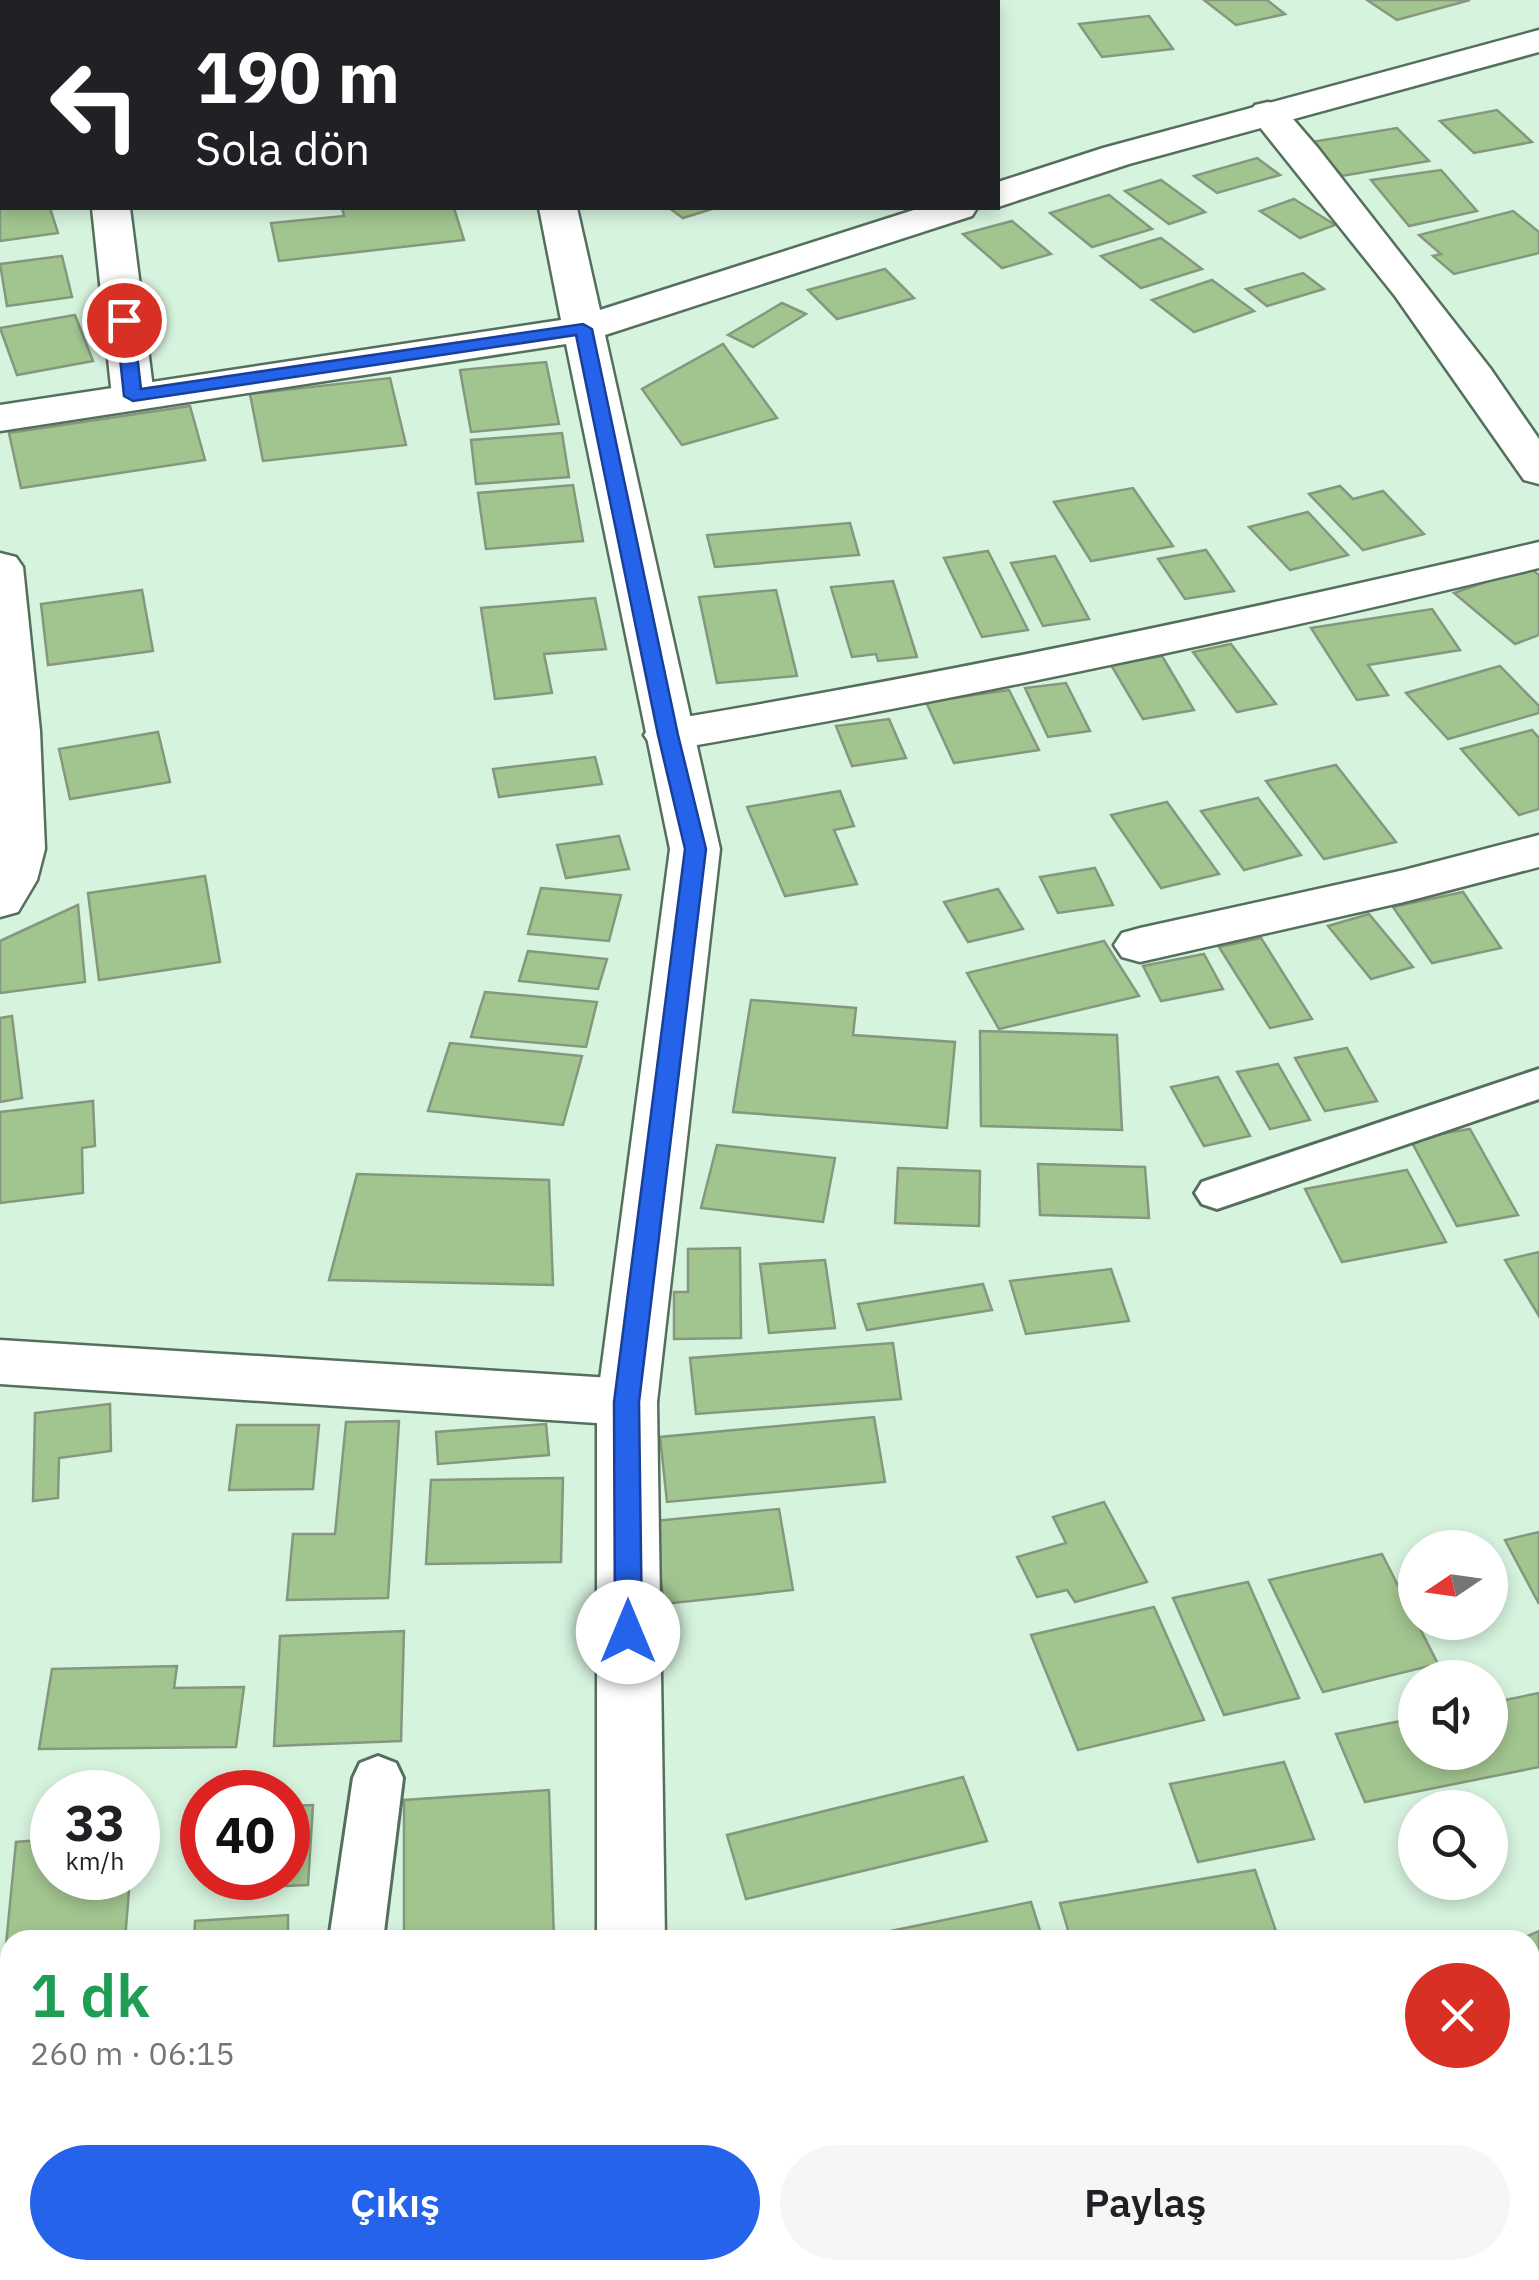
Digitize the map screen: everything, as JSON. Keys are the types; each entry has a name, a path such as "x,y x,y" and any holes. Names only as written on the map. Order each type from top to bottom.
{"street":[{"path":"1000,193 1268,113 1539,41"},
{"path":"1268,113 1386,254 1475,373 1539,471"},
{"path":"111,210 133,396"},
{"path":"558,210 668,735 696,849 626,1402 631,1930"},
{"path":"0,418 583,329 952,210"},
{"path":"668,735 919,692 1244,625 1539,555"},
{"path":"0,567 16,731 20,849 12,880 0,900"},
{"path":"1140,945 1368,895 1539,851"},
{"path":"0,1362 626,1402"}],"lane":[{"path":"1218,1193 1539,1084"},
{"path":"357,1930 378,1778"}],"building":[{"path":"1204,0 1267,0 1285,14 1236,25"},
{"path":"1367,0 1470,0 1397,20"},
{"path":"1149,16 1173,49 1102,57 1079,24"},
{"path":"1497,110 1532,142 1474,153 1440,121"},
{"path":"1397,128 1429,161 1342,176 1311,142"},
{"path":"1257,158 1280,175 1217,193 1194,176"},
{"path":"1441,170 1477,211 1409,226 1371,180"},
{"path":"1161,180 1205,212 1169,224 1125,191"},
{"path":"1109,195 1152,229 1092,247 1050,213"},
{"path":"1294,199 1335,225 1300,238 1260,211"},
{"path":"0,210 51,210 58,233 0,241"},
{"path":"342,210 455,210 464,240 279,261 271,223 344,216"},
{"path":"672,210 709,210 683,218"},
{"path":"1513,211 1539,232 1539,253 1454,274 1433,256 1441,254 1419,235"},
{"path":"1012,221 1051,254 1002,268 963,234"},
{"path":"1161,238 1202,269 1141,288 1101,256"},
{"path":"62,256 72,297 7,306 0,264"},
{"path":"885,269 914,298 837,319 808,290"},
{"path":"1303,273 1324,289 1267,306 1246,289"},
{"path":"1212,280 1254,311 1194,332 1152,300"},
{"path":"782,303 806,314 753,347 728,335"},
{"path":"75,315 93,361 17,375 0,328"},
{"path":"723,344 777,418 682,445 642,389"},
{"path":"546,362 559,424 471,432 460,370"},
{"path":"390,378 406,445 263,461 250,394"},
{"path":"190,406 205,460 21,488 9,433"},
{"path":"562,433 569,477 476,484 471,440"},
{"path":"573,485 583,541 486,549 478,493"},
{"path":"1340,486 1353,499 1383,491 1424,534 1363,550 1309,494"},
{"path":"1133,488 1173,546 1091,561 1054,502"},
{"path":"1308,512 1348,555 1290,570 1249,527"},
{"path":"850,523 859,555 715,567 707,535"},
{"path":"1206,550 1234,591 1185,599 1158,559"},
{"path":"988,551 1028,630 982,637 944,558"},
{"path":"1055,556 1089,619 1043,626 1011,563"},
{"path":"1529,567 1539,575 1539,635 1515,644 1454,593"},
{"path":"893,581 917,657 878,661 876,654 852,657 831,587"},
{"path":"142,590 153,651 48,665 41,604"},
{"path":"776,590 797,676 717,683 699,597"},
{"path":"595,598 606,649 544,654 552,693 495,699 481,608"},
{"path":"1432,609 1460,650 1368,665 1388,695 1357,700 1311,628"},
{"path":"1231,644 1276,704 1237,712 1193,652"},
{"path":"1162,656 1194,710 1143,719 1111,665"},
{"path":"1500,666 1539,706 1539,713 1448,739 1406,693"},
{"path":"1066,683 1090,731 1048,737 1025,688"},
{"path":"1009,690 1039,750 954,763 926,702"},
{"path":"889,719 906,758 852,766 836,726"},
{"path":"1532,730 1539,738 1539,809 1519,815 1461,749"},
{"path":"158,732 170,782 70,799 59,749"},
{"path":"595,757 602,784 499,797 493,769"},
{"path":"1336,765 1396,842 1324,859 1266,781"},
{"path":"840,791 854,826 834,830 857,884 785,896 747,807"},
{"path":"1258,798 1301,855 1244,870 1201,811"},
{"path":"1167,802 1219,874 1161,888 1111,815"},
{"path":"619,836 629,869 566,878 557,845"},
{"path":"1095,868 1113,905 1058,913 1040,877"},
{"path":"205,876 220,962 99,980 88,893"},
{"path":"541,888 621,895 609,941 528,934"},
{"path":"998,889 1023,929 968,942 944,902"},
{"path":"1463,892 1501,948 1432,963 1393,907"},
{"path":"78,905 85,982 0,993 0,941"},
{"path":"1369,914 1413,967 1371,979 1328,926"},
{"path":"1261,938 1312,1019 1270,1028 1219,947"},
{"path":"1104,941 1139,996 999,1029 967,973"},
{"path":"528,951 607,959 598,989 519,981"},
{"path":"1204,954 1223,989 1161,1001 1143,966"},
{"path":"485,992 597,1002 586,1047 471,1037"},
{"path":"751,1000 856,1008 853,1035 955,1042 947,1128 733,1112"},
{"path":"12,1016 22,1098 0,1102 0,1018"},
{"path":"980,1031 1117,1035 1122,1130 981,1126"},
{"path":"450,1043 582,1056 563,1125 428,1111"},
{"path":"1347,1048 1377,1101 1325,1111 1295,1058"},
{"path":"1278,1064 1310,1120 1270,1129 1237,1072"},
{"path":"1218,1077 1250,1136 1204,1146 1171,1087"},
{"path":"93,1101 95,1146 82,1148 83,1193 0,1203 0,1112"},
{"path":"1470,1129 1518,1215 1457,1226 1410,1139"},
{"path":"717,1145 835,1158 823,1222 701,1208"},
{"path":"1038,1164 1145,1167 1149,1218 1040,1215"},
{"path":"898,1168 980,1171 979,1226 895,1223"},
{"path":"1407,1170 1446,1242 1342,1262 1305,1189"},
{"path":"357,1174 549,1180 553,1285 329,1280"},
{"path":"740,1248 741,1338 674,1339 674,1292 688,1292 688,1249"},
{"path":"1539,1252 1539,1316 1505,1260"},
{"path":"825,1260 835,1328 769,1333 760,1264"},
{"path":"1111,1269 1129,1321 1026,1334 1010,1281"},
{"path":"983,1284 992,1310 867,1330 858,1304"},
{"path":"893,1343 901,1399 696,1414 690,1358"},
{"path":"110,1404 111,1451 59,1458 58,1498 33,1501 35,1413"},
{"path":"874,1417 885,1482 667,1502 660,1437"},
{"path":"399,1421 388,1598 287,1600 293,1534 335,1534 346,1422"},
{"path":"546,1424 549,1455 438,1464 436,1432"},
{"path":"237,1425 319,1425 313,1489 229,1490"},
{"path":"563,1478 561,1562 426,1564 431,1480"},
{"path":"1104,1502 1147,1582 1075,1602 1067,1590 1037,1597 1017,1557 1066,1543 1053,1517"},
{"path":"779,1509 793,1590 664,1604 653,1521"},
{"path":"1539,1532 1539,1604 1508,1546 1508,1539"},
{"path":"1382,1554 1398,1585 1398,1640 1426,1640 1436,1660 1398,1660 1398,1674 1323,1692 1269,1580"},
{"path":"1248,1582 1299,1698 1224,1715 1173,1598"},
{"path":"1154,1607 1204,1720 1078,1750 1031,1635"},
{"path":"404,1631 401,1741 274,1746 280,1636"},
{"path":"177,1666 174,1688 244,1687 236,1747 39,1749 52,1669"},
{"path":"1539,1693 1539,1767 1425,1790 1398,1790 1398,1795 1365,1802 1336,1734 1398,1721 1398,1770 1508,1770 1508,1699"},
{"path":"1284,1762 1314,1839 1198,1862 1170,1784"},
{"path":"963,1777 987,1841 746,1899 727,1835"},
{"path":"549,1790 554,1930 404,1930 404,1800"},
{"path":"310,1805 313,1805 310,1853"},
{"path":"30,1841 30,1900 128,1900 126,1930 7,1930 16,1842"},
{"path":"1255,1870 1276,1930 1068,1930 1060,1903"},
{"path":"1031,1902 1040,1930 895,1930"},
{"path":"288,1915 288,1930 195,1930 195,1921"}],"route":[{"path":"124,320 133,396 583,329 668,735 696,849 626,1402 628,1632"}]}
